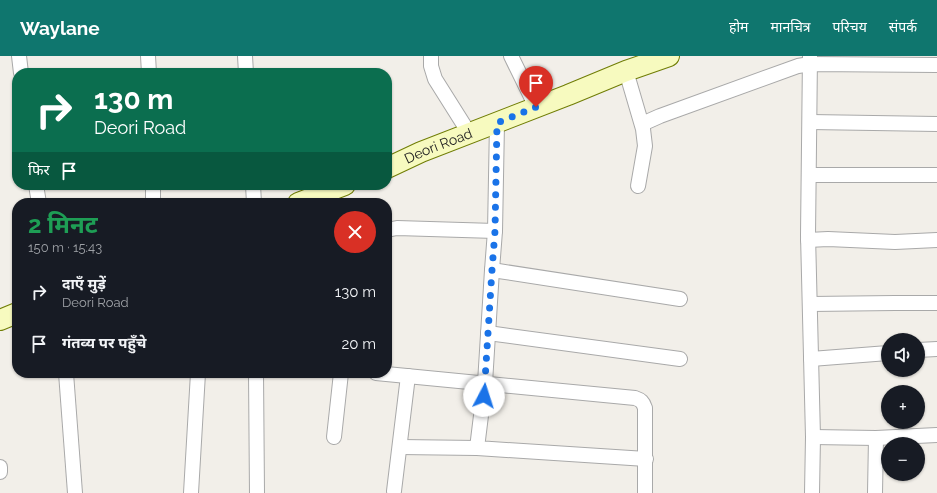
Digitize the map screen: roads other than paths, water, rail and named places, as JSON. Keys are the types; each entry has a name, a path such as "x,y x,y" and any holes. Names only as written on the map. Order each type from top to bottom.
{"street":[{"path":"18,56 20,68"},
{"path":"148,56 149,68"},
{"path":"245,56 246,68"},
{"path":"431,56 431,66 435,79 468,133"},
{"path":"511,56 536,107"},
{"name":"Deori Road","path":"392,166 468,133 668,56"},
{"path":"642,124 798,66 810,60 937,65"},
{"path":"810,60 808,240 813,437 812,493"},
{"path":"626,71 642,124 645,146 638,186"},
{"path":"810,122 937,124"},
{"path":"477,448 485,383 495,231 497,123"},
{"path":"809,175 937,175"},
{"path":"311,198 332,190"},
{"path":"392,229 398,228 495,231"},
{"path":"808,240 895,242 937,240"},
{"path":"492,270 680,299"},
{"path":"810,304 937,304"},
{"path":"0,320 12,315"},
{"path":"488,333 680,359"},
{"path":"925,350 937,349"},
{"path":"811,358 881,353"},
{"path":"392,374 635,398 640,400 644,403 646,408 645,493"},
{"path":"394,491 408,376"},
{"path":"66,378 75,493"},
{"path":"190,493 198,378"},
{"path":"256,378 257,493"},
{"path":"334,437 340,378"},
{"path":"813,437 876,438 937,435"},
{"path":"875,493 876,438"},
{"path":"400,447 477,448 646,459"},
{"path":"0,467 0,472"}]}
